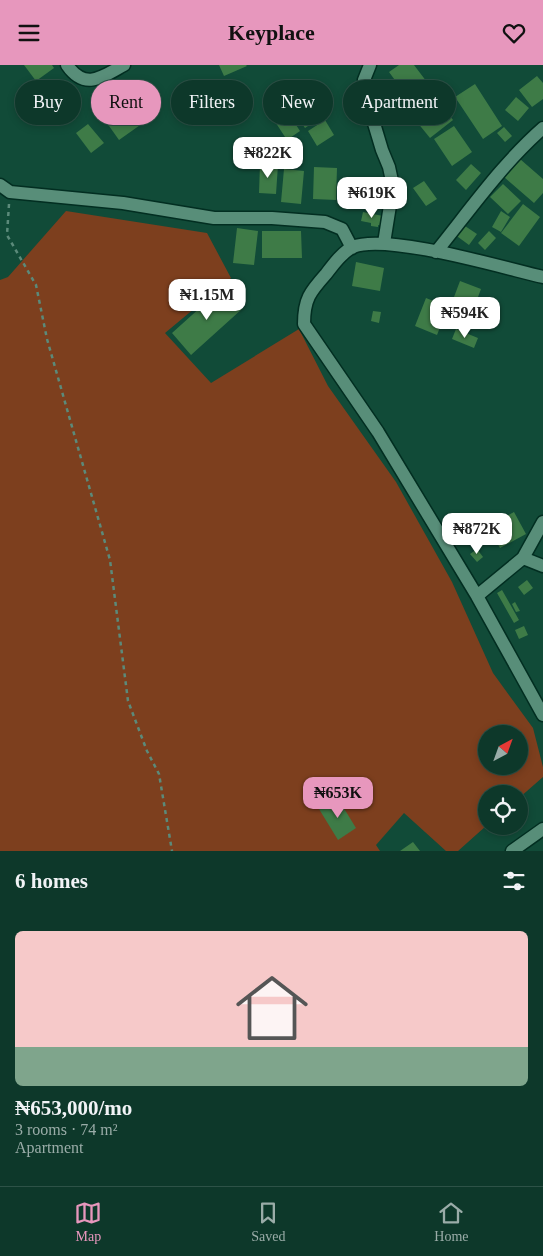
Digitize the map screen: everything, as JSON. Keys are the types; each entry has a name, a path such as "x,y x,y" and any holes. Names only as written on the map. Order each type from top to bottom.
{"street":[{"path":"67,65 75,77 88,80 100,78 124,65"},
{"path":"370,65 364,80 364,90 392,181 392,193 384,243"},
{"path":"436,252 503,169 543,128"},
{"path":"5,189 123,203 214,218 325,222 342,229 352,248"},
{"path":"543,277 436,252 384,243 367,243 352,248 339,258 312,289 304,306 304,324 378,431 476,596 543,715"},
{"path":"476,596 523,557 543,522"},
{"path":"523,557 543,566"},
{"path":"512,851 543,829"}],"path":[{"path":"5,189 7,235 36,285 47,339 110,560 128,701 147,751 159,774 172,851"}],"shaded area":[{"path":"66,211 207,233 231,278 165,333 211,383 299,329 328,386 396,482 452,582 493,673 533,728 543,767 543,777 528,790 528,785 478,785 478,833 458,851 446,851 404,813 376,845 380,851 0,851 0,280 8,277"}],"building":[{"path":"24,65 52,65 54,68 35,80"},
{"path":"219,65 246,65 247,66 224,76"},
{"path":"399,65 414,65 425,80 395,80 389,72"},
{"path":"537,76 543,83 543,99 532,107 519,90"},
{"path":"475,84 502,126 483,139 456,96"},
{"path":"516,97 529,108 518,121 505,110"},
{"path":"88,124 104,143 91,153 76,133"},
{"path":"108,125 140,125 119,140"},
{"path":"277,125 296,125 300,131 287,140"},
{"path":"317,125 328,125 334,135 317,146 308,131"},
{"path":"419,125 447,125 430,138"},
{"path":"454,126 472,152 452,166 434,139"},
{"path":"504,127 512,136 505,142 497,133"},
{"path":"520,159 543,179 543,193 534,203 504,177"},
{"path":"260,164 278,165 276,194 259,193"},
{"path":"471,164 481,173 466,190 456,180"},
{"path":"314,167 337,168 336,200 313,199"},
{"path":"284,169 304,171 301,204 281,202"},
{"path":"424,181 437,199 426,206 413,188"},
{"path":"503,184 521,201 508,214 490,197"},
{"path":"523,204 540,217 519,246 501,233"},
{"path":"501,211 510,217 501,232 492,227"},
{"path":"363,212 383,216 381,226 371,226 371,223 361,221"},
{"path":"462,224 477,234 469,245 454,234"},
{"path":"237,228 258,231 254,265 233,263"},
{"path":"262,231 301,231 302,258 262,258"},
{"path":"489,231 496,238 485,250 478,243"},
{"path":"356,262 384,268 380,291 352,286"},
{"path":"460,281 481,289 466,329 445,321"},
{"path":"222,288 242,309 191,355 172,333"},
{"path":"426,298 448,307 437,335 415,326"},
{"path":"373,311 381,312 379,323 371,321"},
{"path":"456,329 478,338 474,348 452,339"},
{"path":"514,512 526,534 500,548 488,526"},
{"path":"477,549 483,557 477,562 470,554"},
{"path":"527,580 533,588 524,595 518,587"},
{"path":"502,590 519,620 514,623 497,593"},
{"path":"515,602 520,611 516,612 512,604"},
{"path":"524,626 528,635 519,639 515,630"},
{"path":"337,797 356,828 338,840 319,809"},
{"path":"413,842 420,851 400,851"}]}
